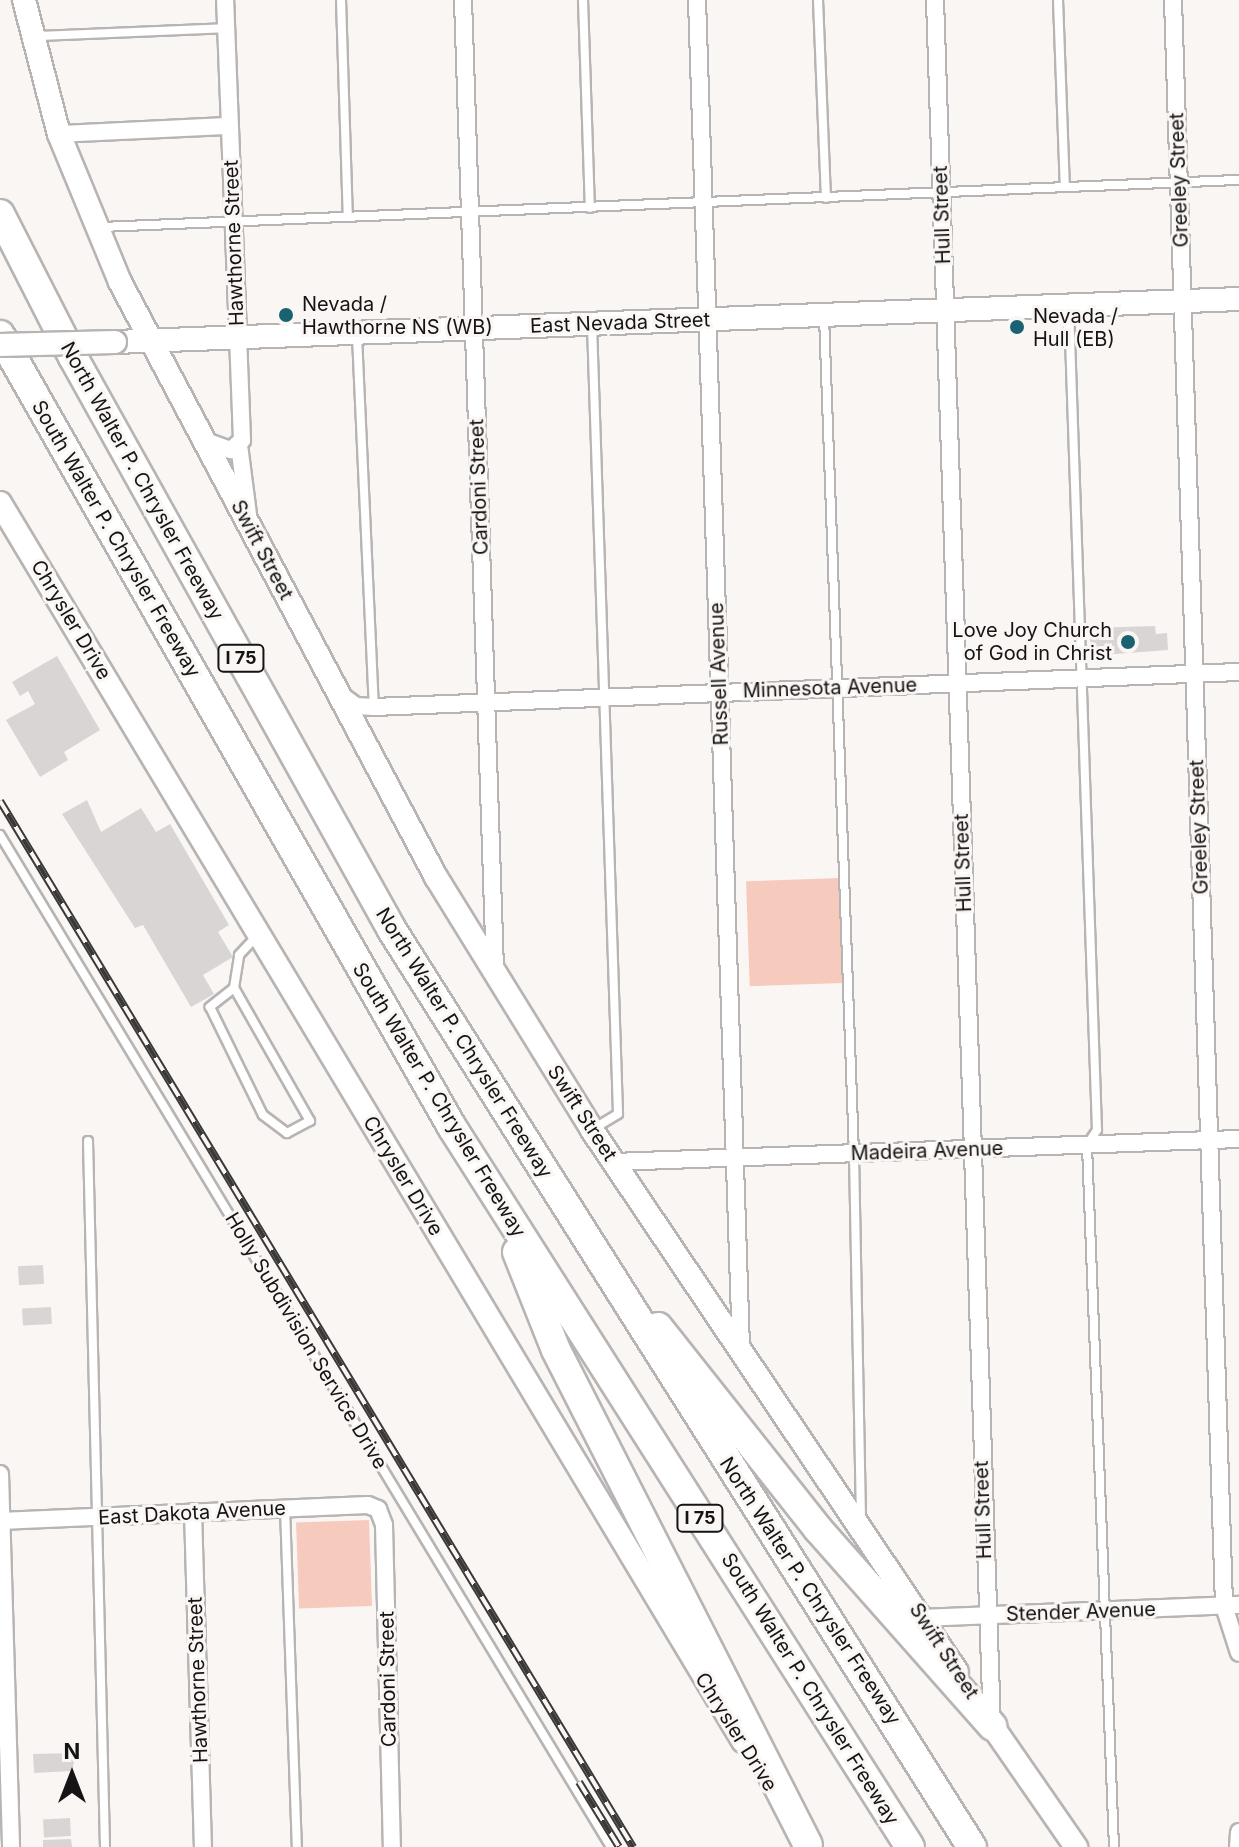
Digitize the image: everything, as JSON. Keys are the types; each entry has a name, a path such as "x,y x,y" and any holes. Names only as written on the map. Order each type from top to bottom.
{"highway":[{"name":"North Walter P. Chrysler Freeway","path":"0,214 73,357 392,930 972,1847"},
{"name":"South Walter P. Chrysler Freeway","path":"0,335 371,990 491,1188 910,1847"},
{"path":"491,1188 556,1350 809,1846"},
{"path":"604,1268 700,1374 818,1529 992,1726"}],"main road":[{"path":"24,0 59,134 95,227 151,341"},
{"name":"East Nevada Street","path":"0,345 1239,299"},
{"name":"Swift Street","path":"151,341 350,716 495,975 592,1130 1076,1847"},
{"name":"Chrysler Drive","path":"0,503 697,1670 809,1846"}],"street":[{"name":"Hawthorne Street","path":"225,0 239,445 249,527"},
{"name":"Cardoni Street","path":"463,0 495,975"},
{"name":"Russell Avenue","path":"697,0 741,1349"},
{"name":"Hull Street","path":"935,0 992,1726"},
{"name":"Greeley Street","path":"1173,0 1209,1140 1232,1606 1239,1653"},
{"path":"59,134 229,126"},
{"path":"203,440 231,450 239,445"},
{"name":"Minnesota Avenue","path":"337,692 356,706 374,707 1239,672"},
{"name":"Minnesota Avenue","path":"350,716 374,707"},
{"name":"Madeira Avenue","path":"614,1162 1239,1139"},
{"path":"0,1474 11,1847"},
{"name":"East Dakota Avenue","path":"1,1521 368,1505 382,1512"},
{"name":"Hawthorne Street","path":"193,1512 203,1847"},
{"name":"Cardoni Street","path":"382,1512 392,1847"},
{"name":"Stender Avenue","path":"923,1618 1232,1606"},
{"path":"1238,1847 1239,1832"}],"lane":[{"path":"341,0 348,217"},
{"path":"583,0 590,208"},
{"path":"818,0 826,198"},
{"path":"1058,0 1065,187"},
{"path":"32,36 226,28"},
{"path":"95,227 1239,180"},
{"path":"1069,305 1097,1130 1087,1145 1114,1847"},
{"path":"824,315 854,1154 862,1528"},
{"path":"592,324 618,1114 592,1130"},
{"path":"357,334 374,707"},
{"name":"Holly Subdivision Service Drive","path":"0,835 611,1847"},
{"path":"234,988 210,1007 263,1115 287,1133 310,1121 234,988 239,955 259,934"},
{"path":"88,1141 105,1847"},
{"path":"285,1508 297,1847"}],"shaded area":[{"path":"840,878 844,983 750,986 746,881"},
{"path":"369,1520 372,1606 299,1608 296,1523"}],"building":[{"name":"Love Joy Church of God in Christ","path":"1155,626 1156,634 1167,633 1168,650 1089,656 1091,628"},
{"path":"57,656 100,730 64,752 68,760 40,777 6,720 35,704 28,691 20,696 12,682"},
{"path":"87,800 101,832 141,808 156,832 170,824 229,925 218,932 233,957 203,975 214,994 191,1007 143,925 135,928 62,814"},
{"path":"43,1265 44,1284 19,1285 18,1266"},
{"path":"51,1307 52,1324 23,1325 22,1309"},
{"path":"76,1753 72,1771 34,1773 33,1754"},
{"path":"70,1818 71,1836 44,1837 43,1819"},
{"path":"71,1839 72,1847 43,1847 43,1840"}],"railway":[{"path":"0,801 633,1847"},
{"path":"579,1782 619,1847"}],"place":[{"name":"Nevada / Hawthorne NS (WB)","path":"286,315"},
{"name":"Nevada / Hull (EB)","path":"1017,327"},
{"name":"Love Joy Church of God in Christ","path":"1128,642"}]}
